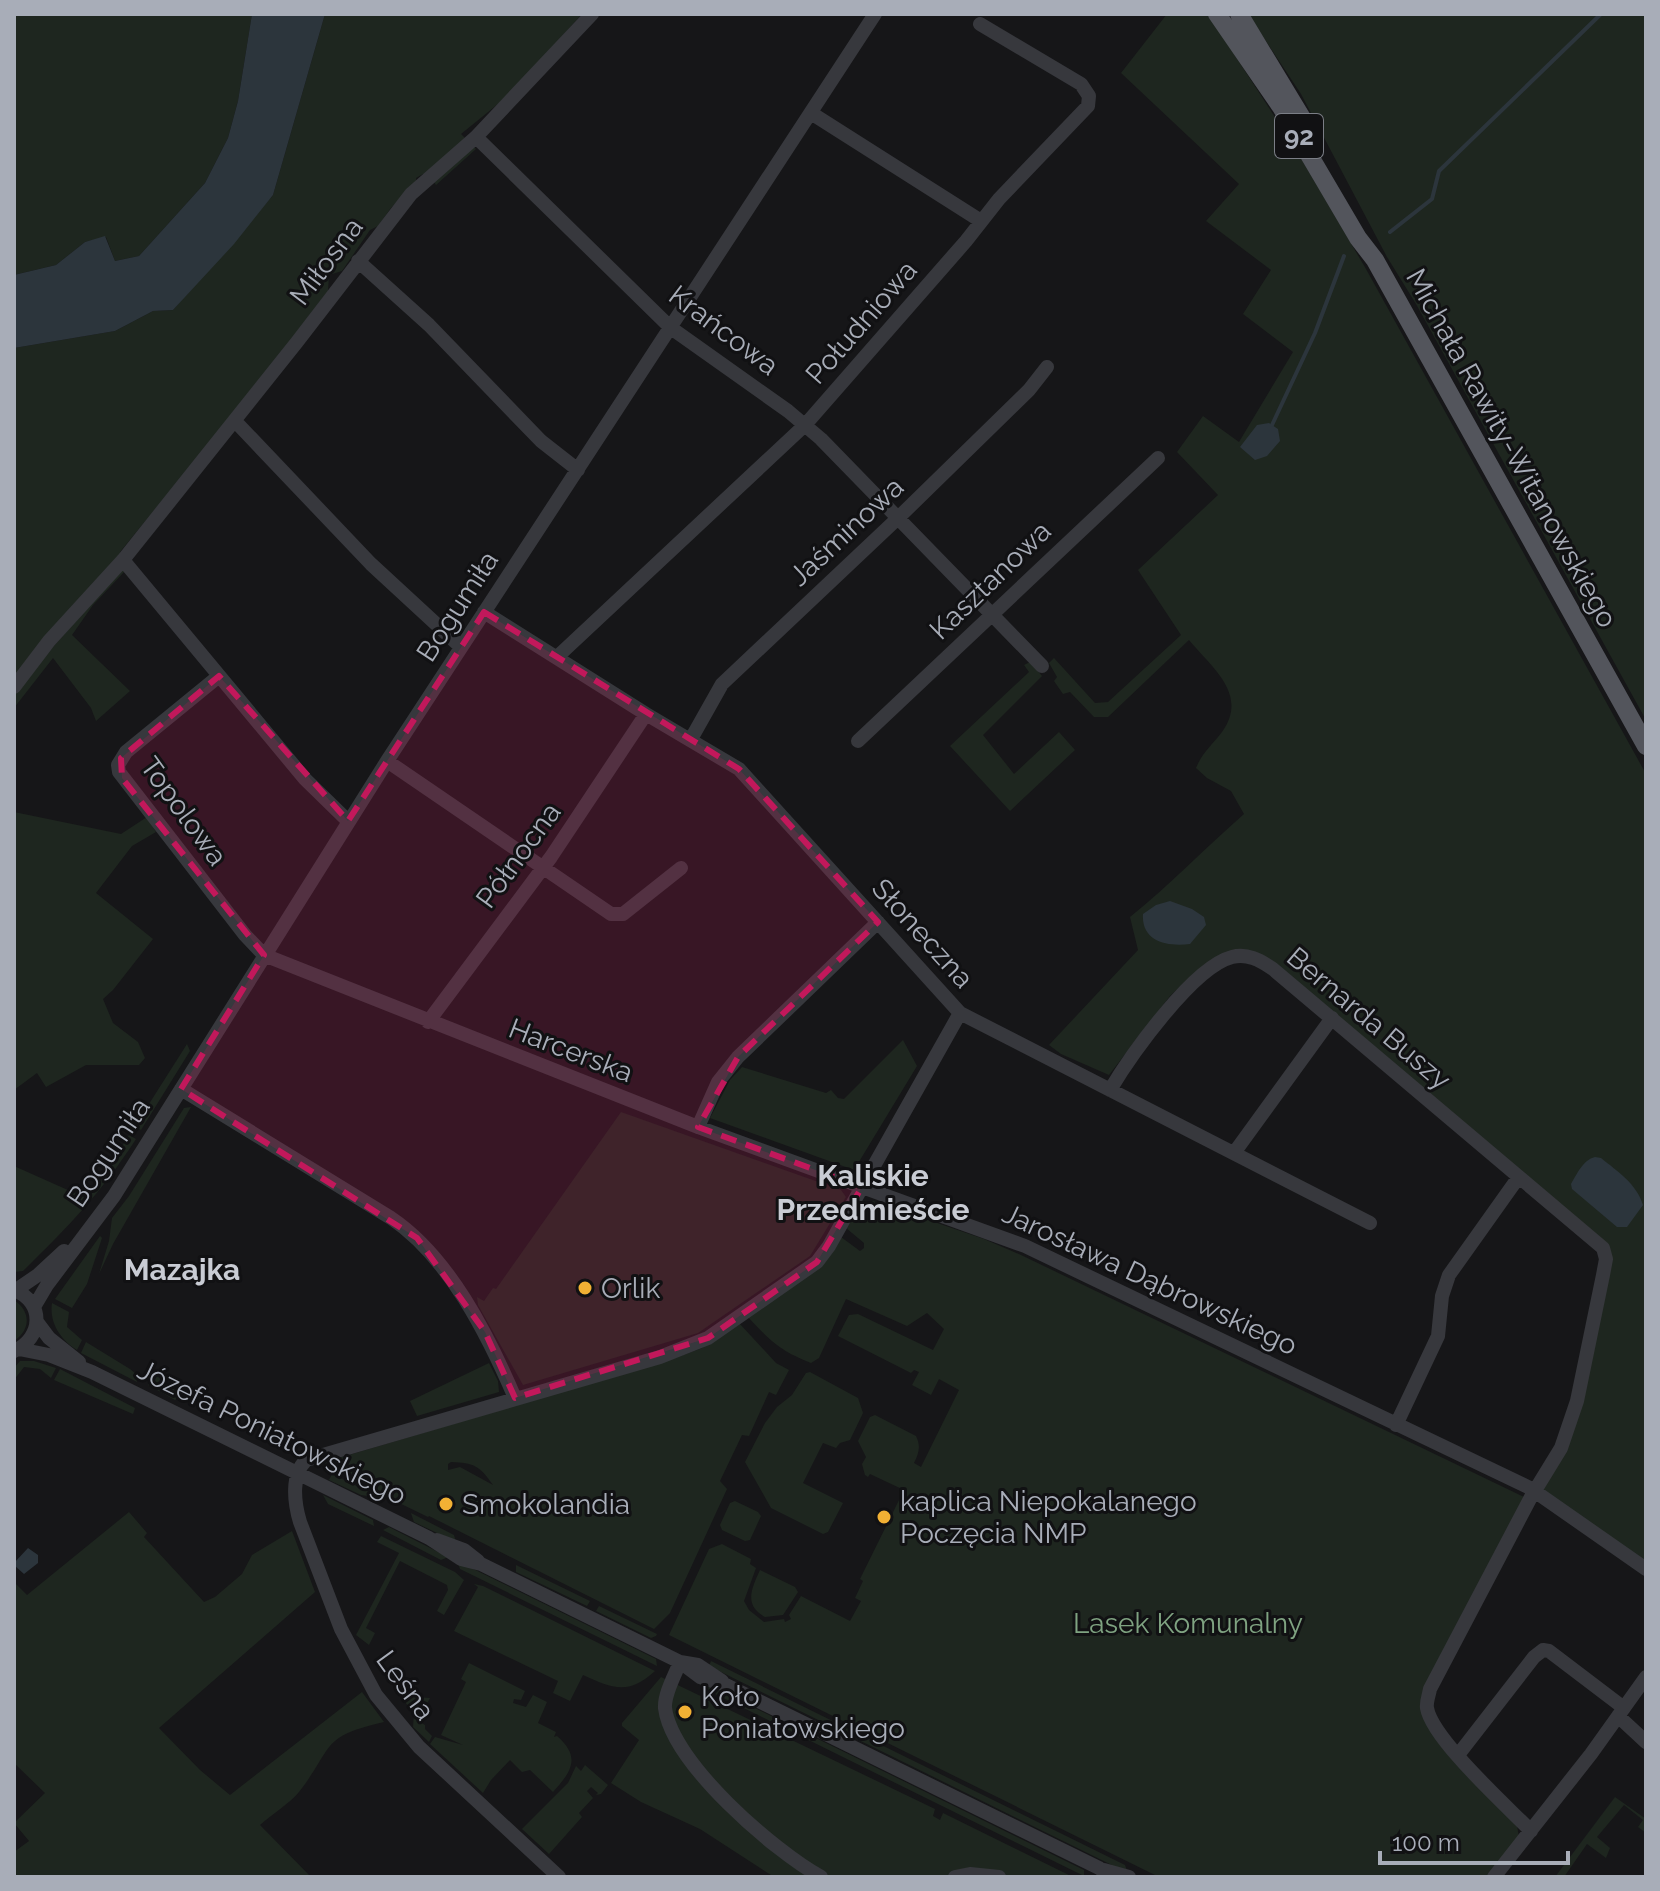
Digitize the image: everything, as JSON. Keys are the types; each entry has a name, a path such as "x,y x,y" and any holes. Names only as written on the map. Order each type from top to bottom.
{"main road":[{"name":"Michała Rawity-Witanowskiego","path":"1217,14 1281,107 1358,238 1375,260"},
{"name":"Michała Rawity-Witanowskiego","path":"1239,14 1314,138 1365,234 1375,260 1646,746"}],"street":[{"name":"Miłosna","path":"14,687 49,641 123,560 235,421 411,194 476,137 592,14"},
{"name":"Bogumiła","path":"34,1307 122,1183 348,821 875,14"},
{"name":"Południowa","path":"557,657 805,425 999,199 1081,116 1090,102 1081,84 980,24"},
{"path":"811,113 981,221"},
{"name":"Krańcowa","path":"476,137 671,328 805,425 1042,666"},
{"path":"358,261 429,325 541,441 578,470"},
{"name":"Jaśminowa","path":"691,739 722,684 898,518 1029,390 1047,367"},
{"path":"235,421 371,564 461,647"},
{"name":"Kasztanowa","path":"858,741 1158,458"},
{"path":"123,560 305,779 348,821"},
{"name":"Słoneczna","path":"484,612 739,769 960,1013 1370,1223"},
{"name":"Topolowa","path":"219,676 126,752 118,765 119,772 245,935 264,955"},
{"name":"Północna","path":"428,1022 543,867 646,714"},
{"path":"387,761 617,916 681,868"},
{"path":"698,1127 718,1082 738,1057 878,922"},
{"name":"Harcerska","path":"264,955 698,1127 862,1187"},
{"name":"Bernarda Buszy","path":"1110,1090 1130,1058 1190,986 1211,968 1232,957 1250,957 1264,963 1332,1018 1603,1248 1605,1265 1577,1401 1561,1448 1535,1491"},
{"path":"296,1473 306,1460 660,1357 708,1338 817,1262 829,1246 960,1013"},
{"path":"1234,1153 1332,1018"},
{"path":"181,1089 391,1218 417,1238 485,1332 515,1398"},
{"path":"1396,1425 1438,1336 1442,1296 1449,1275 1518,1178"},
{"name":"Jarosława Dąbrowskiego","path":"862,1187 1025,1246 1535,1491 1646,1569"},
{"name":"Bogumiła","path":"15,1290 38,1275 88,1230"},
{"path":"15,1290 27,1297 34,1307 37,1322 32,1338 16,1350"},
{"name":"Józefa Poniatowskiego","path":"37,1322 56,1344 92,1372"},
{"name":"Józefa Poniatowskiego","path":"16,1350 49,1355 92,1372 429,1538 461,1559 481,1564 680,1662 704,1668 726,1685 1105,1873 1129,1877"},
{"name":"Leśna","path":"296,1473 296,1507 300,1522 341,1629 376,1695 419,1747 559,1877"},
{"path":"1531,1831 1458,1755 1427,1708 1430,1689 1535,1491"},
{"path":"1458,1755 1534,1657 1543,1650 1549,1651 1621,1712 1646,1742"},
{"path":"680,1662 665,1705 670,1728 721,1797 787,1854 821,1877"},
{"path":"1494,1877 1646,1677"},
{"path":"955,1877 970,1874 999,1877"}],"highlighted area":[{"path":"484,612 739,769 878,922 738,1057 698,1127 862,1187 817,1262 708,1338 515,1398 485,1332 417,1238 181,1089 264,955 122,778 121,758 219,676 348,821"}],"green space":[{"path":"14,14 252,14 238,101 228,138 205,183 139,256 115,261 106,237 85,242 56,265 14,275"},
{"path":"325,14 582,14 509,95 461,134 476,149 436,185 423,174 416,178 416,182 378,226 370,230 342,271 329,275 328,291 255,387 120,552 123,560 14,687 14,348 115,331 153,311 173,310 273,195"},
{"path":"1167,14 1208,14 1295,148 1366,269 1646,774 1646,1562 1543,1490 1566,1446 1610,1260 1251,953 1187,980 1170,996 1109,1075 1061,1054 1049,1045 1138,950 1130,917 1244,814 1231,791 1196,768 1222,732 1231,706 1229,694 1217,671 1189,640 1108,717 1094,717 1070,692 1063,694 1054,681 1057,677 1049,663 1054,658 1095,703 1108,702 1181,635 1138,570 1218,495 1177,452 1203,416 1239,442 1293,352 1243,314 1271,270 1206,221 1239,184 1121,73"},
{"path":"1248,14 1646,14 1646,720 1387,257 1301,94"},
{"path":"121,570 125,571 93,605 72,635 130,691 96,721 91,708 53,658 14,708 14,691"},
{"path":"1030,662 1042,676 983,735 1014,774 1059,732 1075,750 1010,811 950,746 1029,672 1024,665"},
{"path":"14,812 121,834 147,817 156,832 132,846 96,893 153,939 103,999 113,1023 138,1042 145,1058 139,1065 86,1065 46,1087 37,1073 14,1090"},
{"path":"903,1040 917,1066 854,1170 710,1118 730,1080 742,1067 826,1093 831,1090 838,1098 844,1099"},
{"path":"187,1044 190,1051 141,1130 135,1126"},
{"path":"191,1107 99,1274 112,1218 184,1108"},
{"path":"621,1112 841,1190 846,1197 810,1256 698,1333 523,1385 478,1305 477,1297 484,1301 493,1288 496,1289"},
{"path":"129,1135 136,1139 97,1193 23,1271 14,1272 14,1166 88,1199"},
{"name":"Lasek Komunalny","path":"873,1201 1021,1255 1524,1497 1423,1709 1517,1826 1519,1837 1486,1877 1159,1877 669,1635 709,1549 722,1544 751,1559 750,1564 756,1568 744,1601 749,1610 764,1622 791,1619 789,1615 801,1596 850,1621 861,1601 855,1598 863,1581 860,1579 904,1490 870,1474 868,1477 865,1475 862,1464 866,1457 858,1441 870,1417 875,1415 916,1436 919,1450 914,1463 921,1467 959,1390 939,1379 931,1395 912,1385 919,1372 914,1370 911,1373 838,1336 849,1315 858,1314 933,1350 944,1329 927,1313 907,1326 846,1299 819,1358 811,1363 776,1344 748,1317 841,1237 860,1251 864,1248 864,1243 846,1228 854,1216 858,1217 863,1207"},
{"path":"100,1236 102,1238 87,1284 72,1308 55,1299"},
{"path":"14,1300 24,1310 27,1320 24,1332 14,1341"},
{"path":"52,1303 69,1312 67,1327 82,1340 77,1350 57,1330 52,1317"},
{"path":"739,1323 776,1363 789,1370 776,1395 769,1392 749,1436 742,1435 720,1481 727,1489 670,1613 654,1629 321,1465 322,1463 702,1348","holes":["451,1462 475,1466 493,1485 460,1467 448,1470"]},
{"path":"86,1342 130,1369 136,1374 137,1382 81,1353"},
{"path":"20,1361 34,1361 56,1368 51,1378 40,1369 24,1367 14,1380 14,1368"},
{"path":"489,1363 498,1381 499,1392 417,1416 410,1401"},
{"path":"60,1369 135,1408 133,1414 54,1380"},
{"path":"810,1372 858,1398 863,1413 850,1440 836,1448 823,1443 803,1483 843,1503 828,1532 823,1534 771,1508 745,1462 765,1423"},
{"path":"154,1374 181,1395 175,1400 148,1385"},
{"path":"332,1474 381,1498 361,1495 329,1480"},
{"path":"323,1495 373,1520 374,1526 328,1504"},
{"path":"735,1501 761,1516 750,1540 745,1541 722,1530 720,1525 730,1503"},
{"path":"129,1512 147,1533 144,1537 204,1602 215,1597 242,1574 252,1555 292,1531 315,1592 159,1728 200,1770 230,1795 362,1692 384,1722 363,1727 338,1739 299,1792 260,1825 311,1877 14,1877 14,1852 29,1841 14,1823 45,1793 14,1763 14,1582 27,1595"},
{"path":"411,1513 454,1535 456,1542 414,1522"},
{"path":"389,1527 448,1557 441,1560 383,1530"},
{"path":"381,1536 455,1572 464,1580 444,1615 437,1611 448,1590 447,1585 400,1561 366,1628 375,1633 369,1645 356,1635 399,1553 377,1542"},
{"path":"457,1561 656,1659 657,1666 460,1569"},
{"path":"516,1565 590,1601 587,1606 516,1572"},
{"path":"760,1570 795,1587 798,1592 783,1615 765,1617 754,1607 751,1596"},
{"path":"474,1584 655,1671 628,1687 611,1686 583,1675 570,1701 553,1693 558,1681 454,1631 478,1587"},
{"path":"599,1606 656,1636 651,1638 596,1611"},
{"path":"711,1661 1125,1865 1128,1873 709,1666"},
{"path":"469,1663 525,1691 521,1700 514,1699 513,1703 526,1707 533,1695 547,1702 538,1723 556,1732 554,1737 557,1736 564,1744 571,1757 569,1771 553,1792 530,1770 522,1772 510,1760 483,1793 430,1744 435,1737 463,1745 441,1735 466,1682 461,1679"},
{"path":"661,1677 935,1809 933,1816 940,1820 943,1813 1073,1877 774,1877 700,1829 641,1802 611,1783 639,1740 622,1723"},
{"path":"702,1682 1084,1870 1084,1876 703,1688"},
{"path":"411,1688 417,1692 416,1697 430,1698 418,1721 432,1736 429,1742 413,1727 414,1713 400,1696"},
{"path":"585,1765 608,1785 601,1794 596,1795 598,1793 591,1787 587,1791 593,1798 579,1813 582,1817 549,1854 522,1829 568,1783 576,1766 581,1771"},
{"path":"1615,1797 1646,1819 1646,1833 1638,1827 1643,1820 1624,1805 1597,1837 1610,1848 1606,1858 1587,1844 1564,1877 1555,1877"}],"shaded area":[{"path":"252,14 325,14 273,195 234,244 173,310 153,311 115,331 14,348 14,275 56,265 85,242 105,236 115,261 139,256 205,183 228,138 238,101"},
{"path":"1269,423 1278,429 1280,441 1267,456 1255,460 1240,447 1257,425"},
{"path":"1170,901 1204,917 1206,925 1190,944 1173,945 1158,941 1146,931 1143,914 1156,905"},
{"path":"1595,1157 1620,1173 1640,1197 1643,1205 1627,1227 1617,1227 1572,1189 1571,1184 1581,1168"},
{"path":"28,1548 38,1555 38,1563 24,1574 15,1562"}],"waterway":[{"path":"1390,232 1432,199 1439,171 1601,14"},
{"path":"1272,425 1315,333 1344,256"}],"place":[{"name":"Orlik","path":"585,1288"},
{"name":"Smokolandia","path":"446,1504"},
{"name":"kaplica Niepokalanego Poczęcia NMP","path":"884,1517"},
{"name":"Koło Poniatowskiego","path":"685,1712"}],"district":[{"name":"Kaliskie Przedmieście","path":"873,1193"},
{"name":"Mazajka","path":"182,1270"}]}
